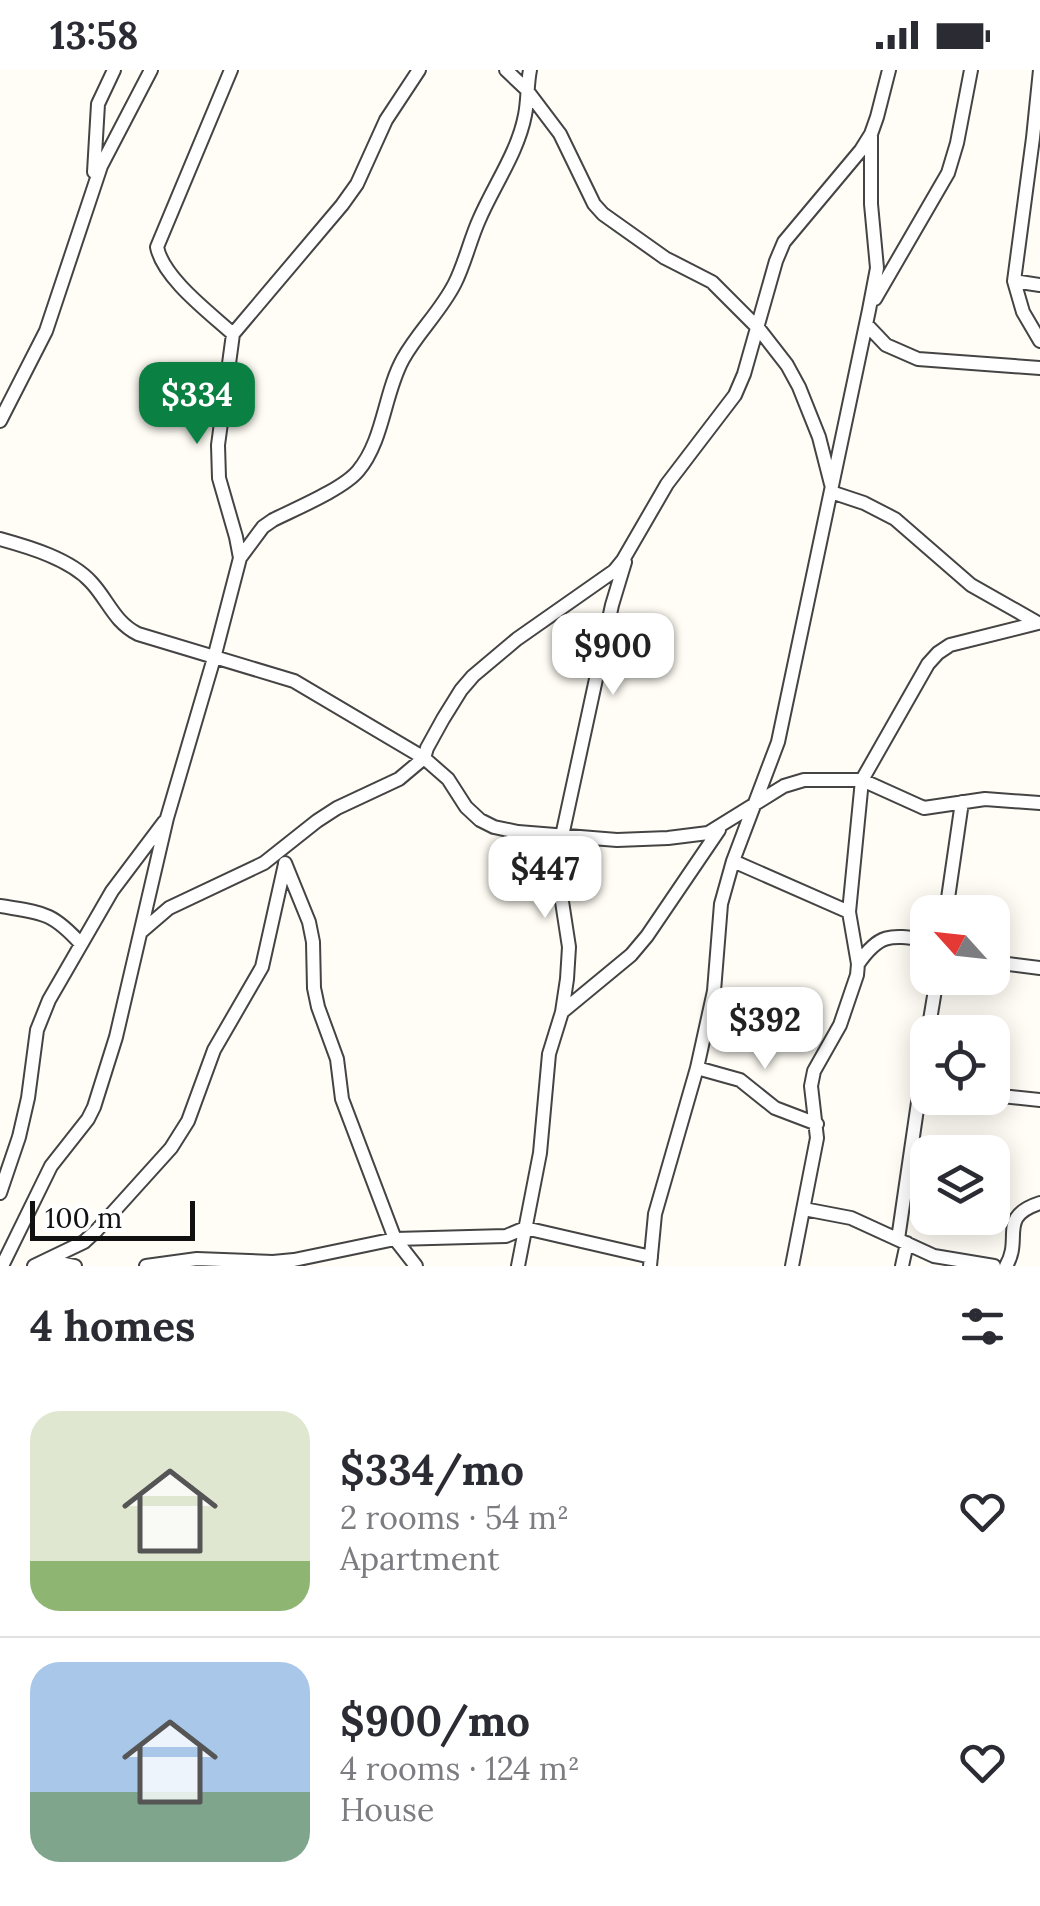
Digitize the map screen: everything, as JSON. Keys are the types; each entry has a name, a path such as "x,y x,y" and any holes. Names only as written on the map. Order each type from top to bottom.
{"street":[{"path":"94,184 98,104 114,70"},
{"path":"0,421 46,331 101,166 151,70"},
{"path":"230,70 157,247 159,256 184,288 233,334"},
{"path":"240,558 219,478 218,445 233,334 357,184 386,120 418,70"},
{"path":"506,70 526,89 560,134 602,214 664,258 712,282 758,329 804,396 831,489"},
{"path":"2,1266 52,1166 94,1107 116,1037 168,818 240,558 263,527 340,486 357,474 368,456 394,378 456,281 478,222 519,135 530,70"},
{"path":"146,1266 197,1259 294,1260 395,1239 506,1236 525,1228 651,1261 655,1214 697,1068 714,991 721,904 778,742 868,317 877,268 871,204 871,134 889,70"},
{"path":"868,317 948,173 958,143 971,70"},
{"path":"1040,70 1037,138 1014,281 1023,312 1040,340"},
{"path":"141,932 183,900 283,857 337,808 398,778 424,758 443,719 473,676 517,639 614,572 667,484 735,395 784,242 871,134"},
{"path":"1014,281 1040,285"},
{"path":"868,317 886,345 918,360 1040,368"},
{"path":"831,489 883,512 971,585 1039,624"},
{"path":"0,538 62,562 90,581 127,628 294,682 424,758 448,779 466,808 494,827 617,840 708,833 784,786 804,780 862,780 924,808 985,799 1040,804"},
{"path":"518,1266 540,1153 548,1054 562,1012 567,979 569,948 560,882 562,836 612,604 628,552"},
{"path":"792,1266 817,1138 811,1086 814,1071 840,1025 858,964 849,912 862,780 938,653 950,645 1039,624"},
{"path":"948,895 962,802"},
{"path":"0,1193 22,1124 38,1030 49,1000 112,890 168,818"},
{"path":"562,1012 647,936 723,825"},
{"path":"283,857 314,942 314,988 337,1059 342,1099 395,1239 416,1266"},
{"path":"41,1263 84,1242 171,1148 188,1121 214,1050 262,968 283,857"},
{"path":"733,861 849,912"},
{"path":"0,906 54,918 81,944"},
{"path":"858,964 871,945 882,939 910,938"},
{"path":"1010,964 1040,968"},
{"path":"697,1068 740,1080 775,1108 817,1124"},
{"path":"1010,1097 1040,1100"},
{"path":"902,1266 919,1115"},
{"path":"1006,1266 1015,1218 1025,1208 1040,1203"},
{"path":"804,1209 851,1218 902,1241 933,1261 994,1266"},
{"path":"41,1263 75,1266"}]}
